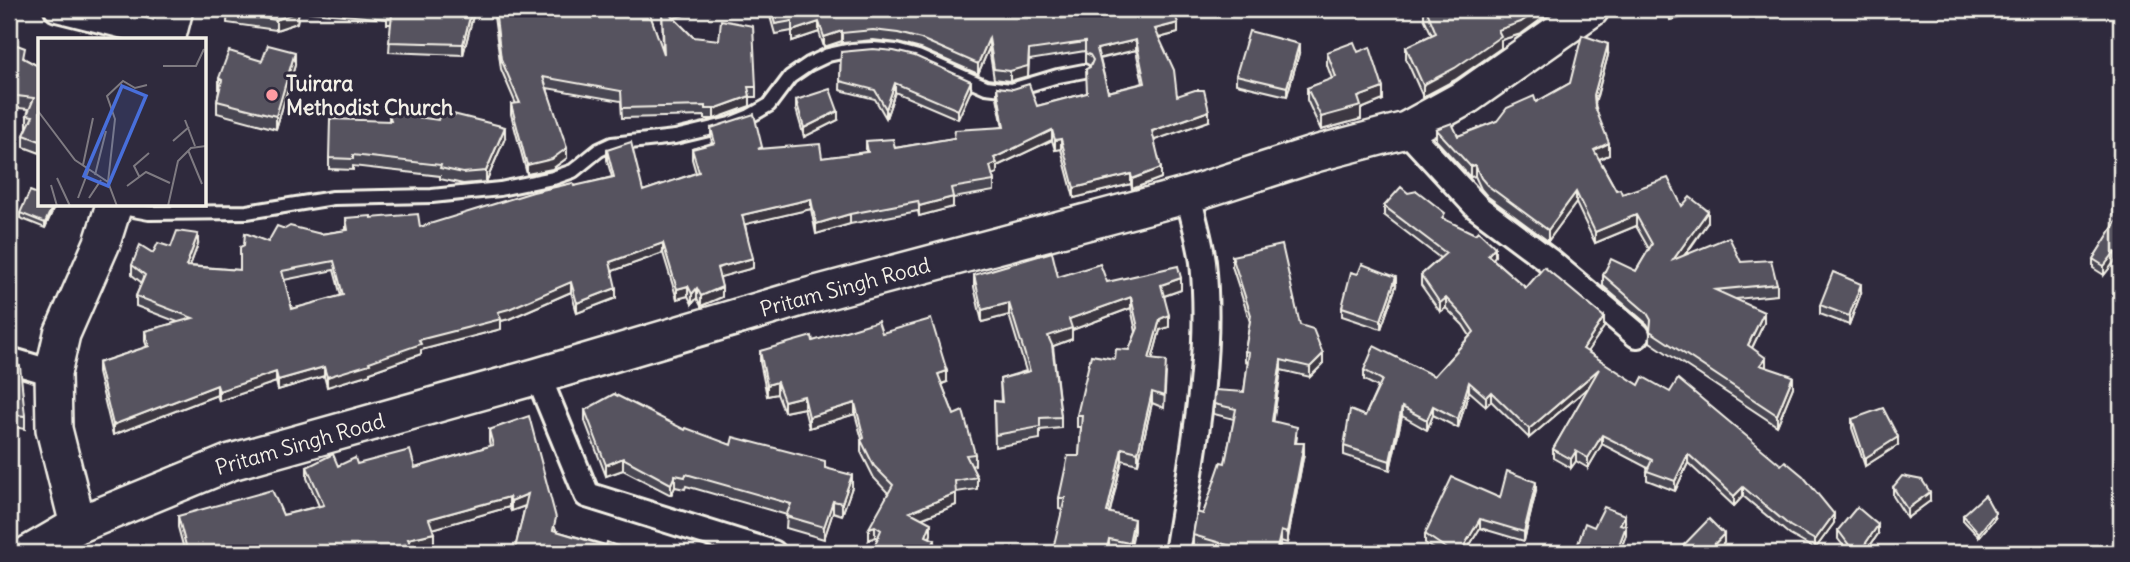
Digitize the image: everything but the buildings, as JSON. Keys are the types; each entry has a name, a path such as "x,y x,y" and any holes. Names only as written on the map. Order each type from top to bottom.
{"street":[{"path":"57,9 170,29"},
{"name":"Pritam Singh Road","path":"30,553 78,526 230,462 538,376 801,298 1188,194 1315,154 1406,130 1466,97 1591,9"},
{"path":"1406,130 1477,206 1548,260 1637,335"},
{"path":"1177,553 1199,411 1206,332 1203,261 1188,194"},
{"path":"78,526 54,429 53,373 62,334 102,243 114,206"},
{"path":"9,359 53,373"},
{"path":"538,376 587,495 773,553"}],"lane":[{"path":"118,206 149,213 247,212 333,198 432,196 500,189 573,170 599,150 612,144 675,137 750,117 769,104 790,77 808,64 828,55 850,51 896,51 918,57 986,87 1011,90 1084,71"}],"place":[{"name":"Tuirara Methodist Church","path":"272,95"}]}
